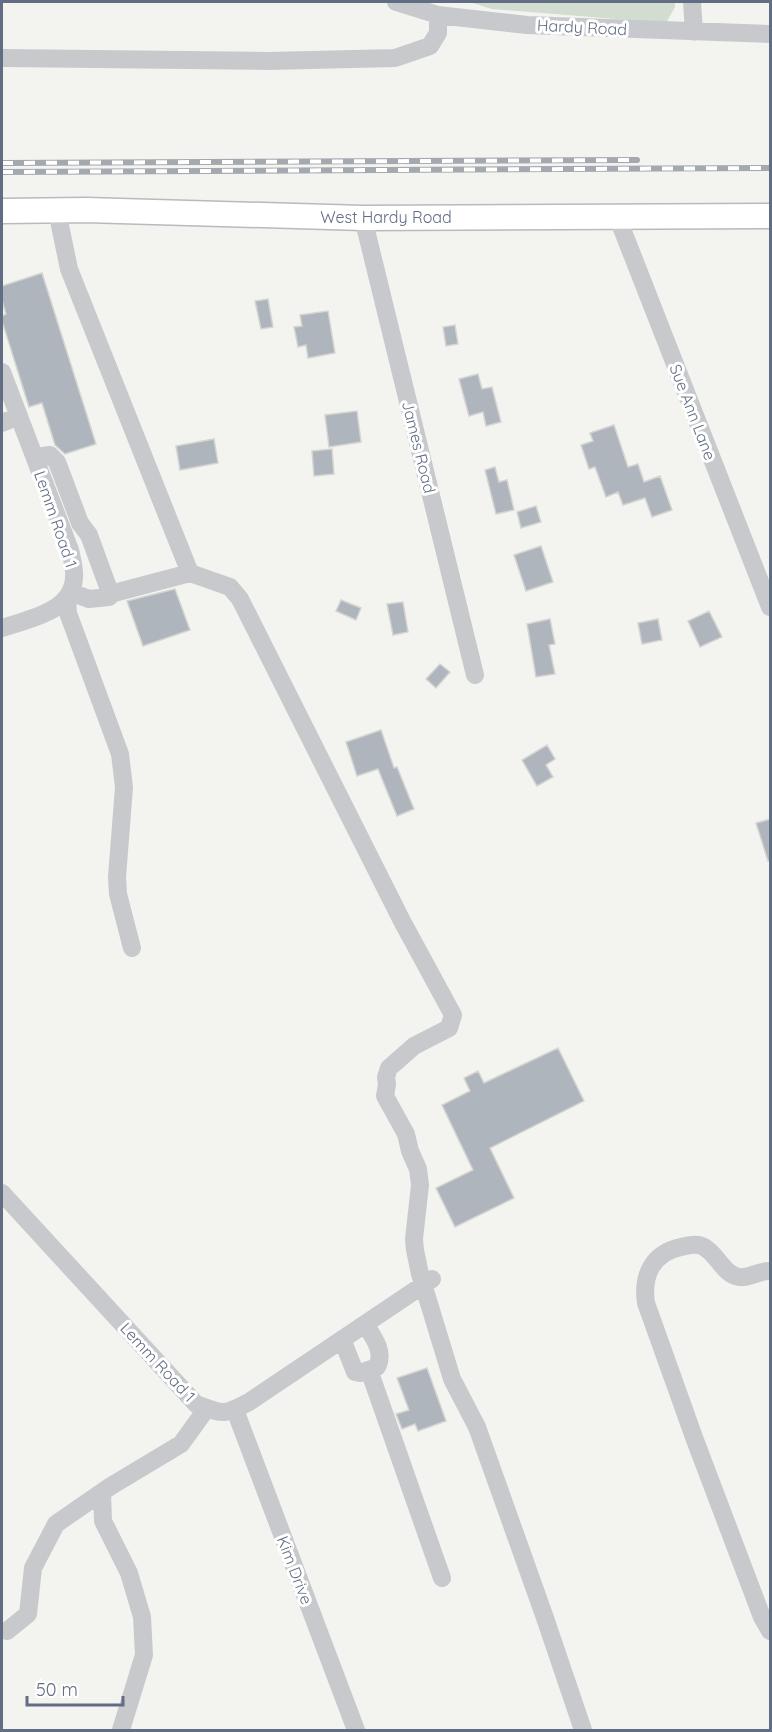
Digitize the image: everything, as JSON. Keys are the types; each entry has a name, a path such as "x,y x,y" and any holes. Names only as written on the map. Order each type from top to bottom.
{"main road":[{"name":"West Hardy Road","path":"2,211 57,210 363,218 771,216"}],"street":[{"name":"Hardy Road","path":"396,2 438,15 527,25 771,34"},
{"path":"692,2 694,32"},
{"path":"2,58 268,61 394,58 430,46 438,33 438,15"},
{"path":"57,210 69,269 190,573"},
{"name":"Sue Ann Lane","path":"616,216 771,608"},
{"name":"James Road","path":"363,218 475,675"},
{"name":"Lemm Road 1","path":"2,372 70,550 75,575 69,595 68,613 120,754 124,787 117,877 118,894 132,948"},
{"path":"2,423 19,416"},
{"path":"36,461 43,456 50,455 57,462 80,523 89,535 108,587 109,597"},
{"path":"2,628 53,609 69,595 89,599 109,597 114,593 190,573 230,587 240,599 402,921 453,1015 449,1028 414,1046 389,1068 385,1096 406,1134 418,1169 420,1185 414,1239 420,1274 429,1280 452,1379 477,1427 583,1731"},
{"name":"Lemm Road 1","path":"2,1193 196,1404 221,1413 235,1410"},
{"path":"771,1271 765,1270 742,1278 730,1273 704,1247 685,1246 671,1249 660,1255 653,1263 644,1288 646,1303 695,1440 762,1617 771,1631"},
{"path":"235,1410 429,1280"},
{"path":"342,1340 355,1372 360,1373 377,1367 380,1360 380,1349 365,1324"},
{"path":"369,1370 442,1578"},
{"path":"7,1631 28,1614 33,1568 56,1524 181,1444 207,1408"},
{"name":"Kim Drive","path":"235,1410 356,1731"},
{"path":"102,1493 103,1521 129,1573 142,1617 144,1654 121,1731"}],"shaded area":[{"path":"469,2 675,2 675,7 666,23 492,9"}],"building":[{"path":"42,273 96,444 65,454 55,445 42,403 29,407 2,321 2,316 6,314 2,300 2,286"},
{"path":"268,299 273,327 261,329 255,301"},
{"path":"328,311 335,353 308,358 306,345 298,347 294,327 302,326 300,315"},
{"path":"455,325 458,344 446,346 443,327"},
{"path":"478,374 482,389 492,387 501,422 486,426 483,412 469,416 459,379"},
{"path":"357,411 361,442 329,447 325,415"},
{"path":"614,425 628,467 638,464 644,482 660,476 672,510 652,517 645,498 623,505 618,492 606,497 595,467 589,469 581,445 593,441 590,433"},
{"path":"214,439 218,463 180,470 176,446"},
{"path":"332,449 334,474 314,476 312,451"},
{"path":"495,467 499,482 507,480 514,510 496,514 485,470"},
{"path":"536,506 541,522 521,528 517,512"},
{"path":"541,546 553,582 526,591 514,555"},
{"path":"175,589 190,630 143,646 127,601"},
{"path":"341,600 361,608 356,620 336,611"},
{"path":"403,602 408,632 393,635 387,604"},
{"path":"709,611 722,637 700,647 688,621"},
{"path":"550,619 555,644 549,645 555,674 536,677 527,624"},
{"path":"658,619 662,640 642,644 638,623"},
{"path":"440,664 450,672 436,688 426,679"},
{"path":"381,730 394,768 397,767 414,809 397,816 378,769 357,776 346,742"},
{"path":"547,745 555,759 546,765 553,777 537,786 522,760"},
{"path":"771,819 771,861 768,861 756,823"},
{"path":"558,1048 584,1101 490,1148 514,1198 455,1227 436,1188 473,1170 442,1105 470,1091 464,1078 478,1071 484,1083"},
{"path":"427,1368 446,1421 418,1431 415,1424 402,1429 396,1414 409,1410 397,1378"}],"railway":[{"path":"2,163 637,160"},
{"path":"2,172 770,168"}]}
